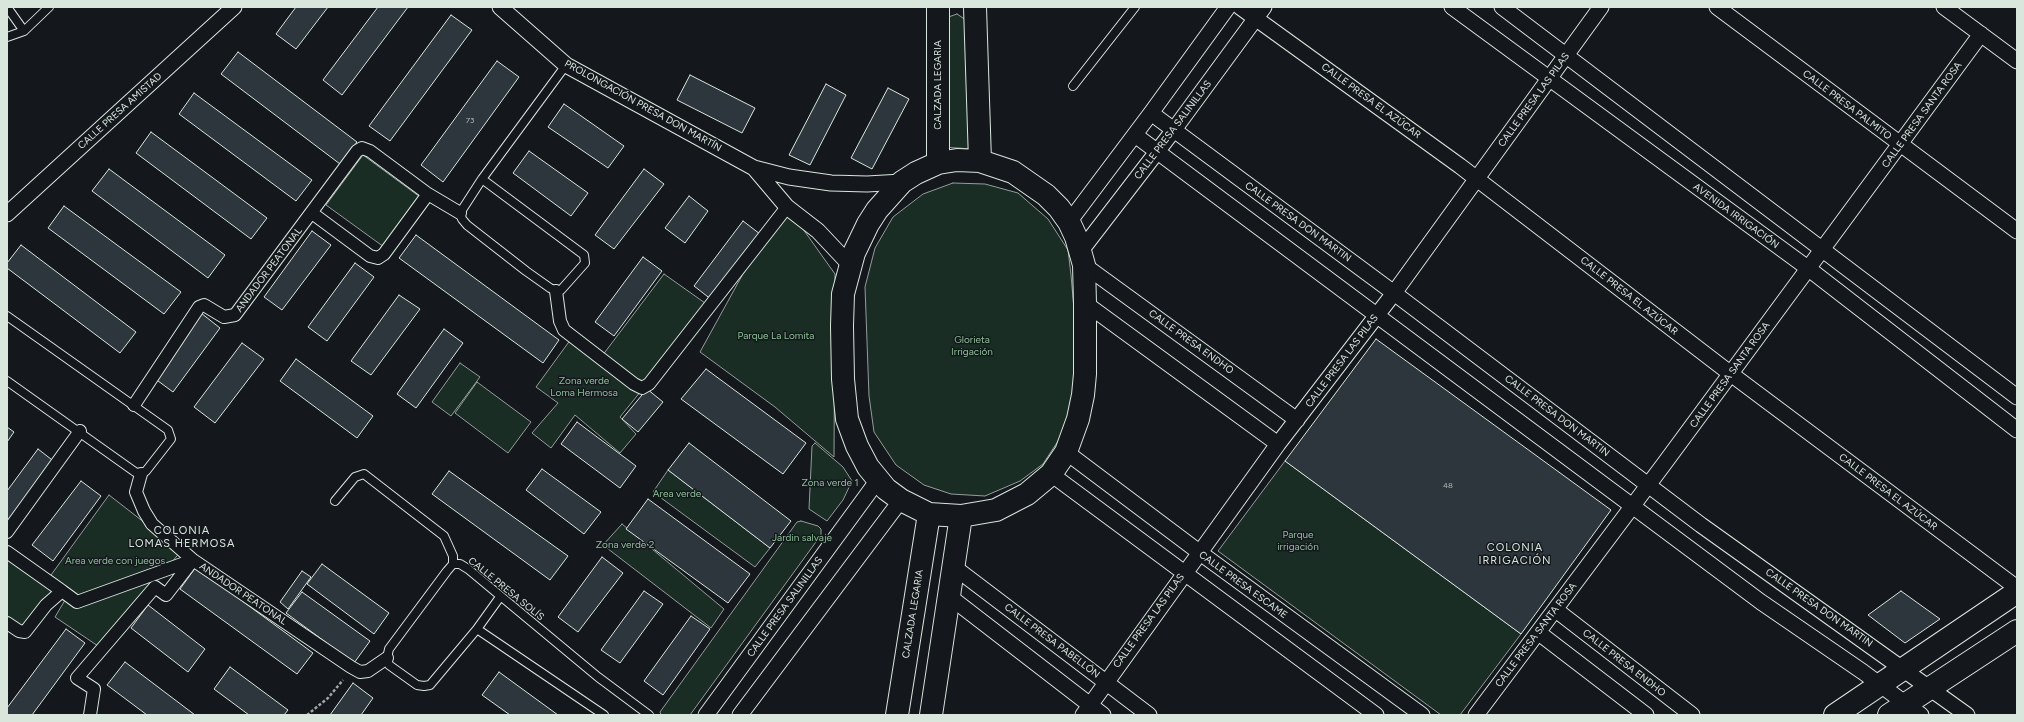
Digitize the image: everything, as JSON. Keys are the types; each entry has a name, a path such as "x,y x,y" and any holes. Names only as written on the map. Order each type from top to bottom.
{"main road":[{"name":"CALZADA LEGARIA","path":"938,7 938,163"},
{"path":"975,7 980,161"},
{"path":"957,160 980,161 1013,172 1046,195 1059,208 1069,222 1076,237 1082,258 1085,303 1085,374 1083,395 1078,419 1066,452 1051,474 1027,494 996,510 961,516 930,514 901,500 878,480 868,467 857,446 847,418 844,400 842,326 843,294 857,247 868,224 877,210 902,182 938,163 957,160"},
{"name":"CALZADA LEGARIA","path":"897,715 930,514"},
{"path":"931,715 961,516"},
{"path":"1836,715 1902,668 2017,592"},
{"path":"1906,711 1930,688 2017,631"}],"street":[{"name":"CALLE PRESA AMISTAD","path":"7,214 234,7"},
{"name":"PROLONGACIÓN PRESA DON MARTÍN","path":"500,7 566,65 754,168 789,177 831,183 867,184 902,182"},
{"path":"1069,222 1135,135 1228,7"},
{"name":"CALLE PRESA EL AZÚCAR","path":"1240,7 1260,13 1731,374 2017,588"},
{"name":"AVENIDA IRRIGACIÓN","path":"1452,7 1809,269 2017,430"},
{"path":"1502,7 2017,397"},
{"name":"CALLE PRESA LAS PILAS","path":"1086,710 1278,444 1394,293 1602,7"},
{"name":"CALLE PRESA PALMITO","path":"1717,7 2017,231"},
{"path":"1944,7 2017,61"},
{"name":"CALLE PRESA SALINILLAS","path":"1082,258 1157,152 1260,13"},
{"name":"CALLE PRESA SANTA ROSA","path":"1476,715 1539,633 1809,269 1822,249 1981,34"},
{"name":"CALLE PRESA DON MARTIN","path":"1151,113 1173,131 1394,293 1648,485 1967,715"},
{"path":"1135,135 1633,505 1761,602 1880,684 1906,711"},
{"name":"ANDADOR PEATONAL","path":"134,405 199,307 204,305 224,317 235,315 357,151 362,148 370,151 428,194 460,213"},
{"name":"PROLONGACIÓN PRESA DON MARTÍN","path":"754,168 787,207 818,231 851,266"},
{"path":"312,213 370,256 378,258 384,254 428,194"},
{"path":"556,291 560,321 564,330 634,384 642,388 649,384 787,207"},
{"name":"CALLE PRESA ENDHO","path":"1082,258 1297,420"},
{"path":"1085,303 1278,444"},
{"path":"7,532 80,432"},
{"name":"CALLE PRESA ESCAME","path":"1066,452 1199,552 1422,715"},
{"name":"ANDADOR PEATONAL","path":"141,474 136,492 144,511 152,524 193,560 360,672 368,671 387,658"},
{"path":"1051,474 1376,715"},
{"name":"CALLE PRESA SALINILLAS","path":"706,715 878,480"},
{"path":"740,715 901,500"},
{"path":"7,552 77,602 193,560"},
{"path":"90,715 94,689 77,678 155,587 166,596 193,560"},
{"name":"CALLE PRESA PABELLÓN","path":"954,568 1149,715"},
{"path":"7,623 19,632 25,632 46,605 62,591"},
{"path":"950,597 1086,710 1103,715"},
{"name":"CALLE PRESA ENDHO","path":"1556,610 1692,715"},
{"path":"1539,633 1646,715"}],"lane":[{"path":"7,7 24,31"},
{"path":"7,37 24,31 49,7"},
{"path":"1072,86 1135,7"},
{"path":"482,179 584,255 585,263 561,290 556,291 526,271 467,225 462,219 460,213 482,179 566,65"},
{"path":"7,316 168,430 171,434 171,439 146,471 141,474 136,472 7,381"},
{"path":"335,501 355,478 364,474 444,536 453,556 453,564"},
{"name":"CALLE PRESA SOLÍS","path":"387,658 389,649 453,564 460,564 598,677 649,715"},
{"path":"387,658 389,665 393,669 417,685 430,685 477,629 500,597"},
{"path":"477,629 604,715"}],"path":[{"path":"307,715 339,687 351,667"}],"green space":[{"path":"957,14 966,20 972,149 942,147 940,20"},
{"path":"363,155 420,197 384,247 326,205"},
{"name":"Glorieta Irrigación","path":"953,183 985,184 1018,193 1048,219 1068,250 1071,275 1077,344 1073,407 1062,435 1043,464 1020,481 985,496 951,494 924,485 896,465 874,432 869,396 865,287 875,248 893,217 923,194"},
{"name":"Parque La Lomita","path":"783,201 835,274 834,457 775,407 700,352"},
{"path":"664,274 705,303 643,384 602,356"},
{"name":"Zona verde Loma Hermosa","path":"571,339 641,391 620,417 636,434 620,453 575,415 551,448 532,433 558,403 536,387"},
{"path":"460,363 480,377 451,416 432,402"},
{"path":"477,382 531,422 508,453 455,413"},
{"name":"Zona verde 1","path":"815,443 843,467 852,481 843,500 827,521 809,509 812,446"},
{"name":"Parque irrigación","path":"1285,461 1521,634 1460,715 1441,715 1218,551"},
{"name":"Area verde","path":"668,470 770,548 755,567 653,492"},
{"name":"Area verde con juegos","path":"109,495 181,551 101,648 55,617 71,590 51,575"},
{"name":"Jardin salvaje","path":"801,521 818,526 821,529 821,535 690,715 661,715 660,712 797,522"},
{"name":"Zona verde 2","path":"622,524 724,609 711,628 603,545"},
{"path":"7,555 53,589 24,628 7,616"}],"building":[{"path":"296,7 328,7 296,49 276,34"},
{"path":"378,7 408,7 342,95 323,80"},
{"path":"451,15 472,30 390,141 369,126"},
{"path":"238,52 357,142 340,164 221,74"},
{"path":"497,61 519,77 443,182 421,165"},
{"path":"690,75 755,108 742,133 677,100"},
{"path":"826,84 846,95 810,165 789,155"},
{"path":"888,88 909,99 872,169 851,158"},
{"path":"194,93 312,180 296,201 179,114"},
{"path":"564,104 624,146 608,168 548,127"},
{"path":"151,132 267,218 251,239 136,153"},
{"path":"529,151 588,193 571,216 513,173"},
{"path":"109,169 225,255 208,278 92,191"},
{"path":"644,169 664,184 614,249 595,235"},
{"path":"689,196 708,211 685,243 665,228"},
{"path":"64,206 181,292 164,314 48,228"},
{"path":"743,221 760,234 712,300 694,286"},
{"path":"312,231 331,245 282,310 264,297"},
{"path":"416,235 559,340 543,363 399,258"},
{"path":"21,245 136,332 120,353 7,268 7,263"},
{"path":"643,257 662,271 614,336 595,322"},
{"path":"355,263 374,277 327,341 308,327"},
{"path":"399,295 420,309 371,375 351,361"},
{"path":"201,313 220,328 173,392 154,378"},
{"path":"444,329 463,343 416,408 397,394"},
{"path":"1376,339 1611,510 1521,634 1285,461"},
{"path":"242,343 264,359 215,423 194,407"},
{"path":"296,359 373,416 357,438 280,381"},
{"path":"706,369 806,443 783,474 681,399"},
{"path":"647,389 663,402 638,432 622,419"},
{"path":"577,422 636,466 620,488 561,444"},
{"path":"7,427 14,432 7,442"},
{"path":"689,443 791,521 770,548 668,470"},
{"path":"38,449 56,463 7,531 7,491"},
{"path":"542,469 601,512 584,534 526,490"},
{"path":"449,471 568,556 550,580 432,494"},
{"path":"81,481 101,496 53,561 32,545"},
{"path":"648,499 750,574 728,603 626,529"},
{"path":"602,557 623,573 578,632 558,617"},
{"path":"322,564 389,613 374,634 307,584"},
{"path":"196,567 313,653 297,674 180,589"},
{"path":"302,571 311,577 288,609 280,602"},
{"path":"644,591 663,604 620,663 601,650"},
{"path":"1901,591 1940,619 1905,643 1868,615"},
{"path":"302,592 370,641 354,663 286,613"},
{"path":"148,605 205,649 188,672 131,628"},
{"path":"691,616 710,629 663,695 644,681"},
{"path":"66,629 85,643 32,715 7,715 7,708"},
{"path":"125,662 195,715 147,715 107,685"},
{"path":"230,667 288,710 284,715 249,715 214,689"},
{"path":"499,672 558,715 510,715 482,695"},
{"path":"353,683 373,698 361,715 330,715"}],"district":[{"name":"COLONIA LOMAS HERMOSA","path":"182,537"},
{"name":"COLONIA IRRIGACIÓN","path":"1515,554"}]}
